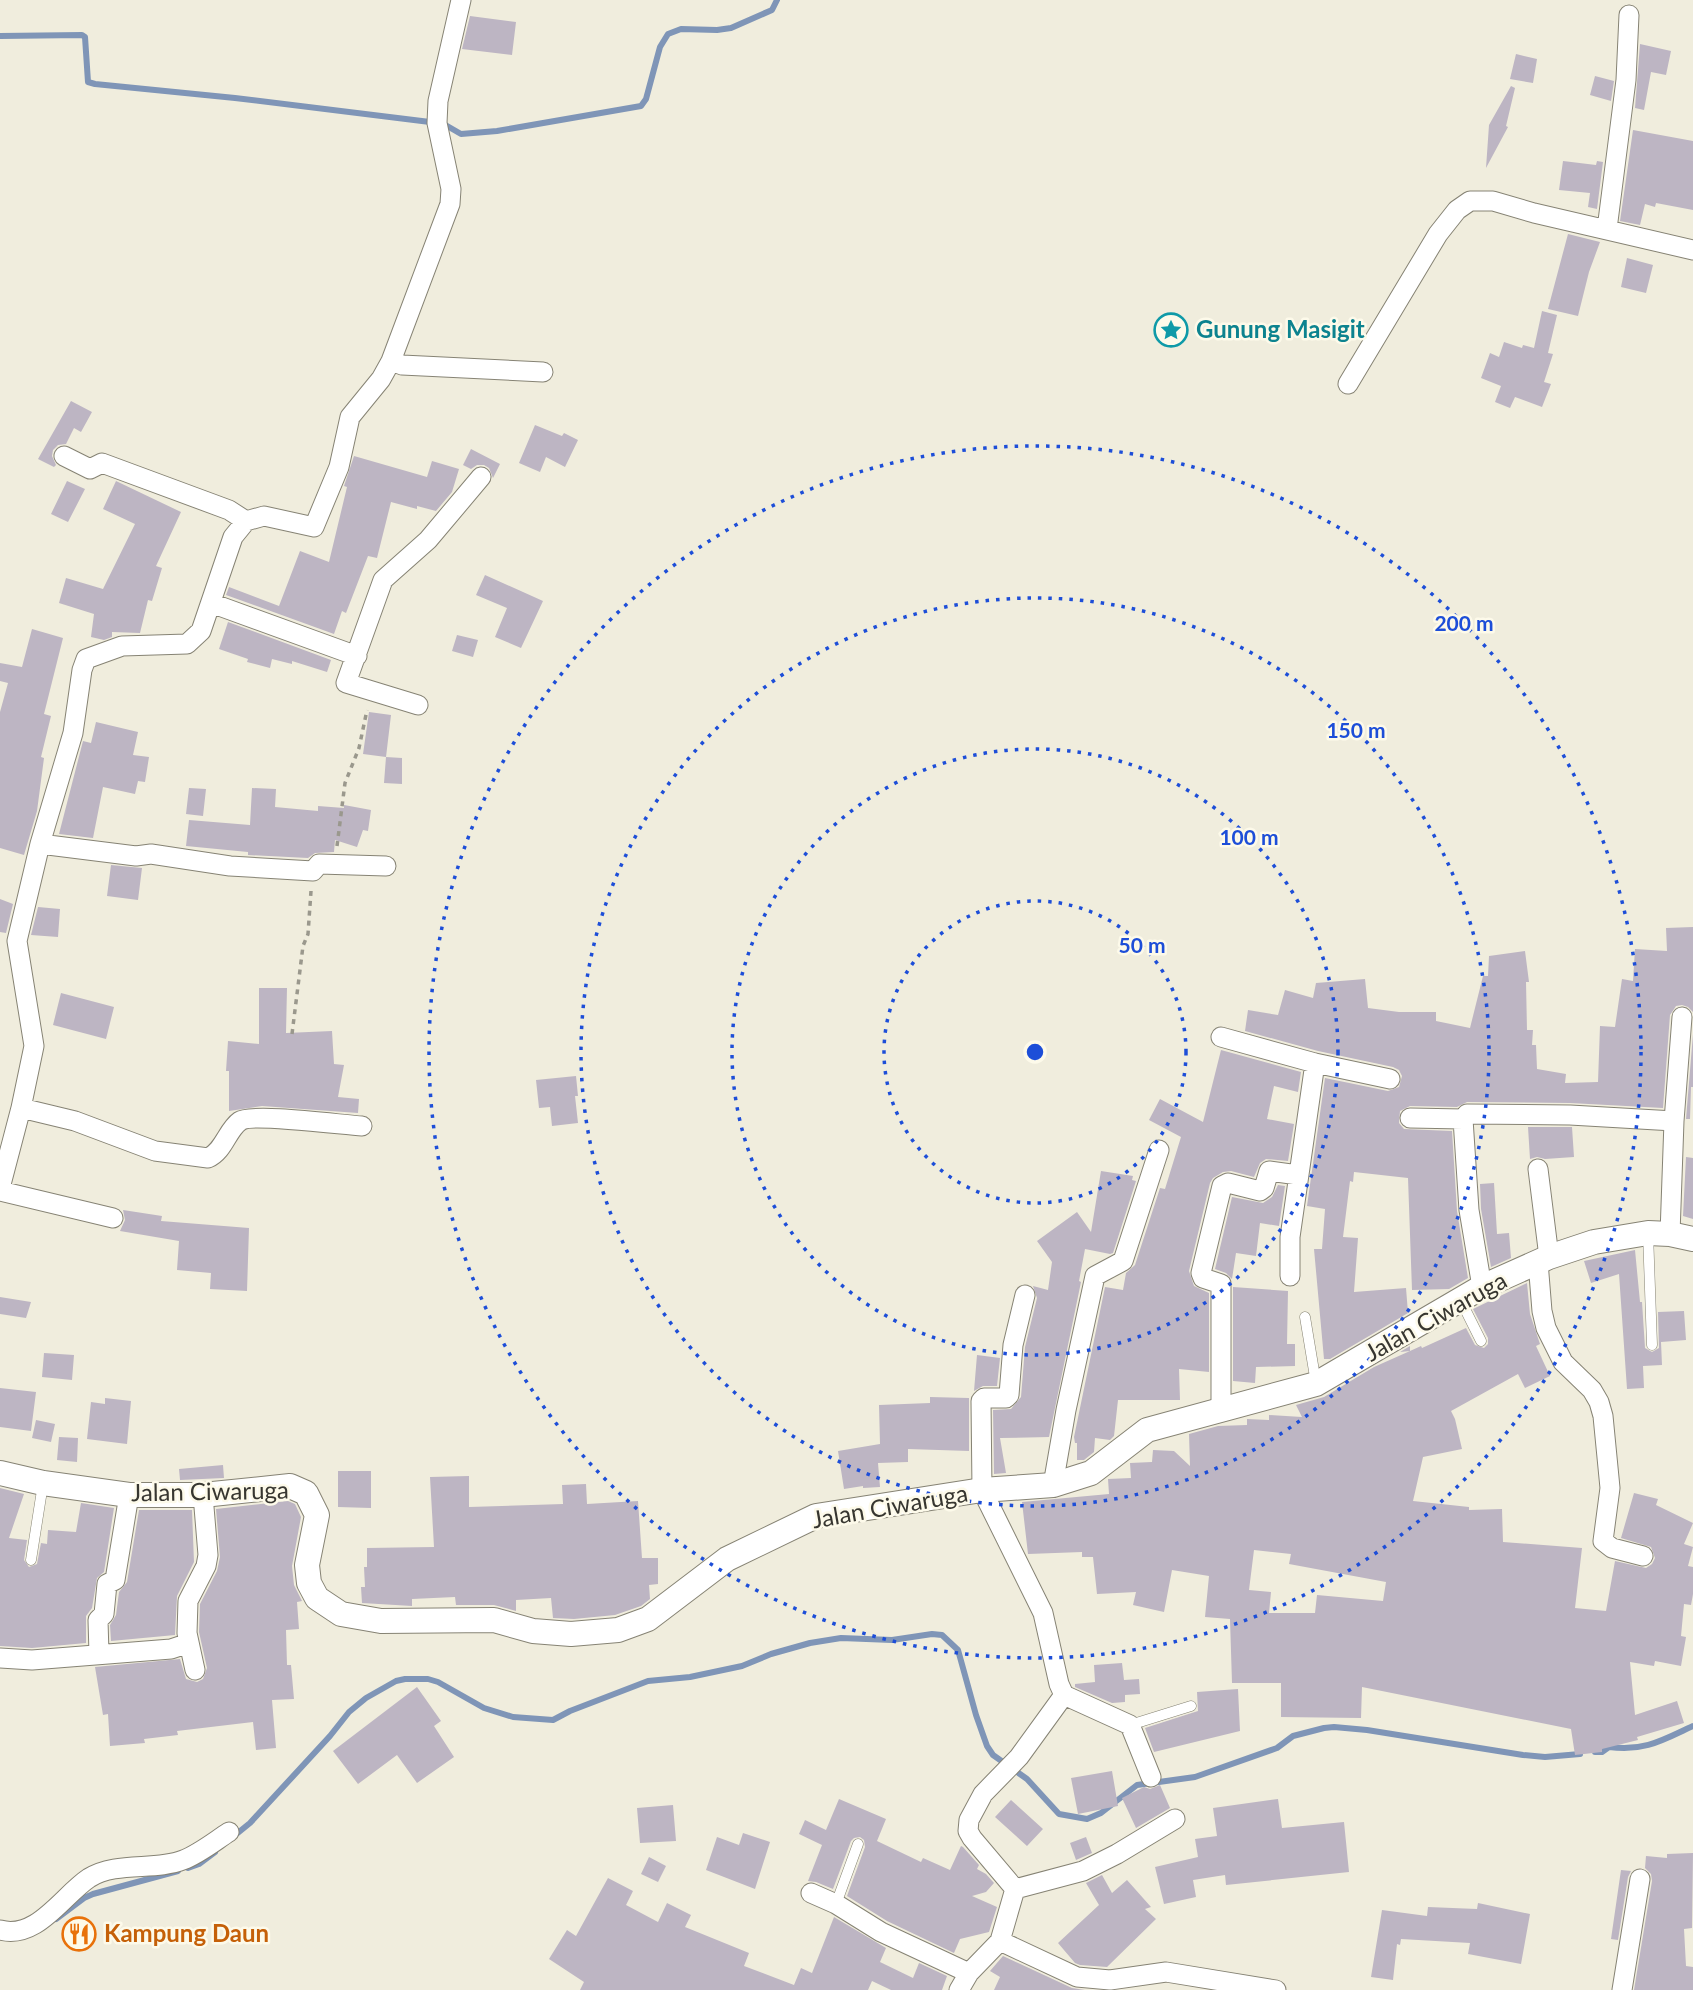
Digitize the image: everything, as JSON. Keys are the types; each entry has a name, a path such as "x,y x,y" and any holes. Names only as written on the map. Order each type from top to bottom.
{"street":[{"path":"113,1218 0,1189 34,1046 17,941 40,844 73,733 82,670 86,659 122,646 187,645 201,631 233,537 246,521 264,516 314,527 339,467 350,417 381,379 391,361 450,204 451,188 437,123 438,101 461,0"},
{"path":"1607,229 1626,80 1629,15"},
{"path":"1348,384 1438,234 1457,209 1470,201 1493,201 1693,250"},
{"path":"391,361 402,365 543,372"},
{"path":"64,456 90,469 102,463 229,510 246,521"},
{"path":"418,705 346,683 383,580 429,540 481,477"},
{"path":"211,603 357,656"},
{"path":"40,844 136,856 151,854 230,866 313,871 319,864 386,866"},
{"path":"1670,1235 1674,1121 1682,1017"},
{"path":"1221,1037 1314,1063 1390,1079"},
{"path":"1290,1276 1290,1237 1314,1063"},
{"path":"21,1108 75,1121 155,1151 208,1158 215,1156 237,1123 244,1118 362,1126"},
{"path":"1482,1287 1469,1210 1463,1119 1467,1114 1570,1115 1674,1121"},
{"path":"1410,1118 1463,1119"},
{"path":"1053,1485 1095,1276 1123,1261 1159,1150"},
{"path":"1538,1169 1544,1260 1542,1311 1546,1328 1563,1362 1592,1390 1603,1416 1610,1488 1603,1541 1612,1548 1643,1556"},
{"path":"1222,1409 1222,1284 1203,1279 1201,1273 1222,1186 1228,1183 1260,1191 1264,1188 1269,1171 1298,1175"},
{"name":"Jalan Ciwaruga","path":"0,1473 43,1483 129,1495 203,1495 290,1486 306,1493 317,1515 307,1565 309,1583 317,1598 341,1614 381,1621 494,1620 533,1631 571,1634 618,1630 648,1619 727,1559 816,1516 982,1490 1053,1485 1091,1473 1147,1430 1316,1384 1482,1287 1544,1260 1594,1242 1670,1235"},
{"path":"1025,1295 1013,1345 1009,1395 1006,1398 984,1398 981,1401 982,1490 1043,1613 1059,1684 1064,1695 1130,1725 1151,1777"},
{"path":"99,1654 98,1620 104,1614 107,1584 115,1580 117,1572 129,1495"},
{"path":"195,1670 187,1633 188,1601 206,1566 208,1555 203,1495"},
{"path":"0,1658 32,1660 171,1649 189,1643"},
{"path":"1015,1889 972,1839 968,1831 969,1819 983,1794 1019,1757 1064,1695"},
{"path":"1015,1889 1083,1871 1175,1819"},
{"path":"0,1930 7,1932 32,1927 90,1877 112,1870 183,1861 229,1832"},
{"path":"1622,1990 1640,1879"},
{"path":"811,1893 835,1904 964,1982 1000,1941 1015,1889"},
{"path":"1000,1941 1077,1978 1164,1981 1276,1990"}],"lane":[{"path":"1652,1345 1670,1235"},
{"path":"1461,1301 1481,1341"},
{"path":"1305,1317 1316,1384"},
{"path":"31,1560 43,1483"},
{"path":"1130,1725 1192,1706"},
{"path":"835,1904 858,1844"}],"path":[{"path":"334,865 345,783 359,748 371,692"},
{"path":"292,1034 303,946 308,934 313,871"}],"building":[{"path":"470,16 516,22 512,55 462,49"},
{"path":"1640,44 1671,51 1666,75 1651,72 1644,110 1635,108"},
{"path":"1516,54 1537,59 1533,83 1510,79"},
{"path":"1595,76 1614,81 1611,101 1590,95"},
{"path":"1511,86 1515,88 1506,126 1508,127 1486,168 1489,125"},
{"path":"1633,130 1693,141 1693,210 1656,203 1655,207 1645,204 1640,225 1620,221"},
{"path":"1563,161 1596,165 1597,161 1603,162 1597,209 1588,207 1590,193 1559,190"},
{"path":"1568,234 1600,242 1578,316 1548,309"},
{"path":"1627,258 1653,265 1646,293 1621,287"},
{"path":"1542,311 1557,315 1548,353 1553,354 1544,382 1551,384 1542,407 1515,397 1510,408 1495,402 1501,386 1481,378 1490,353 1499,357 1504,342 1522,348 1523,345 1534,348"},
{"path":"71,401 92,412 81,432 74,428 66,444 58,445 53,450 52,456 56,465 54,467 38,459"},
{"path":"535,425 578,440 565,467 546,457 540,472 519,463"},
{"path":"471,449 500,464 493,478 489,468 484,465 471,469 463,465"},
{"path":"354,456 427,477 432,461 459,469 452,492 436,511 391,502 377,558 368,556 346,613 342,611 334,634 226,595 229,587 279,606 300,551 329,562 347,487 344,486"},
{"path":"67,481 85,489 68,522 51,514"},
{"path":"116,481 181,512 156,566 162,568 152,601 148,600 140,633 112,632 112,637 104,640 91,637 94,614 59,603 66,578 103,589 135,524 103,509"},
{"path":"485,575 543,601 521,648 495,637 507,608 476,595"},
{"path":"228,622 331,660 327,672 292,661 292,664 272,659 270,668 247,662 248,659 219,649"},
{"path":"32,629 63,638 44,714 51,716 41,757 44,758 37,811 24,855 0,848 0,712 8,683 0,681 0,663 22,667"},
{"path":"457,635 478,640 473,657 452,651"},
{"path":"369,712 391,715 386,757 363,754"},
{"path":"96,722 138,732 133,755 149,757 145,782 138,781 135,794 103,787 93,838 59,834 83,741 91,743"},
{"path":"386,757 402,758 402,784 384,783"},
{"path":"189,788 206,789 203,816 186,814"},
{"path":"252,788 276,789 275,807 318,811 318,806 344,808 344,805 371,810 368,831 363,830 357,847 335,840 334,852 315,853 308,858 248,855 248,852 186,846 189,820 250,825"},
{"path":"111,865 142,868 138,900 107,896"},
{"path":"0,899 13,904 6,933 0,932"},
{"path":"38,907 60,909 58,937 31,935"},
{"path":"1693,927 1693,1012 1682,1005 1676,1006 1670,1015 1663,1108 1570,1103 1467,1102 1457,1107 1410,1106 1400,1111 1399,1123 1404,1129 1452,1131 1457,1211 1468,1278 1449,1289 1412,1290 1408,1178 1354,1172 1353,1182 1350,1181 1343,1237 1358,1238 1354,1292 1406,1288 1408,1313 1330,1359 1324,1359 1314,1249 1322,1249 1325,1209 1307,1206 1325,1078 1388,1091 1399,1087 1402,1076 1399,1070 1393,1067 1318,1051 1245,1031 1248,1010 1278,1015 1285,990 1313,998 1316,983 1365,979 1368,1008 1399,1012 1436,1012 1436,1021 1470,1028 1483,976 1488,976 1489,956 1525,951 1529,982 1526,982 1527,1030 1533,1030 1532,1045 1536,1045 1537,1069 1566,1074 1565,1083 1598,1082 1600,1026 1615,1027 1622,979 1633,981 1635,949 1667,951 1666,928"},
{"path":"259,988 287,988 286,1033 332,1031 334,1064 344,1065 338,1097 359,1099 358,1113 262,1106 229,1111 229,1071 226,1071 228,1041 259,1044"},
{"path":"61,993 114,1007 106,1039 53,1025"},
{"path":"1693,1034 1693,1087 1690,1119 1686,1119"},
{"path":"1221,1050 1301,1072 1298,1092 1274,1086 1267,1119 1294,1124 1288,1161 1266,1159 1260,1163 1254,1177 1231,1171 1223,1172 1210,1183 1189,1271 1194,1286 1209,1293 1209,1372 1179,1369 1180,1400 1118,1400 1114,1436 1110,1440 1095,1438 1094,1452 1084,1460 1077,1460 1077,1443 1074,1437 1105,1287 1123,1290 1126,1273 1135,1265 1160,1188 1165,1189 1181,1137 1149,1120 1160,1099 1203,1122"},
{"path":"576,1076 578,1123 552,1126 550,1107 539,1108 536,1080"},
{"path":"1528,1127 1572,1127 1574,1157 1530,1159"},
{"path":"1686,1157 1693,1158 1693,1219 1683,1216"},
{"path":"1101,1171 1133,1176 1132,1180 1136,1181 1113,1253 1085,1249 1079,1281 1081,1282 1049,1437 1000,1438 1006,1473 994,1474 993,1410 1011,1409 1021,1397 1025,1347 1037,1298 1033,1286 1048,1290 1052,1262 1037,1241 1077,1212 1091,1232"},
{"path":"1494,1183 1497,1234 1509,1233 1511,1258 1491,1267 1481,1209 1480,1184"},
{"path":"1278,1185 1285,1186 1279,1226 1260,1223 1256,1256 1236,1253 1232,1279 1226,1273 1215,1269 1232,1197 1263,1203 1272,1197"},
{"path":"123,1210 162,1216 161,1221 249,1228 247,1291 210,1289 211,1273 177,1270 179,1241 120,1231 125,1220"},
{"path":"1635,1250 1645,1348 1652,1352 1659,1348 1658,1312 1684,1311 1686,1340 1661,1342 1662,1365 1643,1366 1644,1388 1627,1389 1619,1274 1591,1283 1584,1261"},
{"path":"1527,1283 1530,1314 1540,1344 1536,1346 1550,1376 1525,1388 1518,1374 1451,1411 1462,1449 1423,1457 1413,1501 1469,1507 1469,1510 1502,1509 1503,1542 1582,1548 1575,1608 1606,1611 1615,1561 1646,1568 1655,1558 1651,1547 1621,1538 1634,1493 1658,1499 1656,1505 1693,1523 1684,1544 1693,1547 1688,1566 1693,1567 1693,1594 1691,1605 1684,1604 1681,1636 1686,1637 1681,1666 1655,1661 1654,1666 1630,1662 1635,1715 1677,1701 1684,1723 1637,1737 1638,1740 1602,1749 1602,1752 1575,1755 1571,1729 1362,1687 1361,1718 1281,1717 1281,1683 1232,1683 1230,1619 1205,1617 1209,1576 1172,1570 1164,1612 1133,1605 1136,1592 1097,1594 1093,1557 1082,1557 1082,1552 1028,1554 1022,1502 1109,1494 1108,1479 1131,1478 1130,1463 1152,1462 1153,1450 1174,1451 1190,1466 1189,1434 1218,1426 1247,1425 1247,1419 1269,1420 1269,1415 1302,1417 1296,1405 1324,1397 1374,1367 1466,1328 1475,1345 1484,1348 1488,1344 1488,1338 1473,1309","holes":["1254,1550 1291,1554 1289,1564 1386,1582 1383,1601 1317,1595 1315,1613 1269,1613 1271,1592 1249,1590"]},
{"path":"1233,1287 1288,1291 1287,1344 1295,1344 1295,1366 1256,1367 1255,1383 1233,1381"},
{"path":"0,1297 31,1302 26,1318 0,1314"},
{"path":"44,1353 74,1355 72,1380 42,1377"},
{"path":"977,1355 1000,1358 997,1386 983,1386 974,1391"},
{"path":"0,1388 36,1392 31,1431 0,1427"},
{"path":"930,1397 969,1398 969,1451 908,1449 908,1462 878,1463 880,1487 844,1489 838,1451 880,1444 879,1405 930,1403"},
{"path":"105,1398 131,1401 127,1444 87,1439 91,1402 105,1404"},
{"path":"36,1420 55,1424 51,1442 32,1438"},
{"path":"59,1437 78,1438 77,1462 57,1460"},
{"path":"223,1465 224,1478 180,1480 179,1469"},
{"path":"338,1471 371,1471 371,1508 338,1507"},
{"path":"469,1476 469,1507 563,1504 562,1485 586,1484 587,1504 638,1501 642,1558 658,1558 658,1584 649,1585 650,1599 641,1606 615,1615 574,1619 553,1618 551,1598 516,1600 516,1611 494,1605 456,1605 455,1597 412,1599 412,1606 362,1603 361,1587 365,1587 367,1548 434,1547 430,1477"},
{"path":"0,1488 24,1494 9,1538 27,1540 24,1560 29,1567 37,1564 41,1543 47,1544 48,1530 76,1532 81,1503 114,1508 104,1572 97,1578 92,1608 86,1616 86,1643 32,1648 0,1646"},
{"path":"288,1501 295,1504 301,1517 292,1566 294,1585 302,1601 297,1602 299,1629 286,1630 287,1665 291,1665 294,1699 272,1700 276,1748 256,1750 253,1722 177,1731 178,1735 144,1739 145,1743 110,1746 108,1714 103,1715 95,1667 180,1659 186,1679 197,1682 203,1679 207,1668 199,1632 200,1604 217,1571 220,1557 216,1509"},
{"path":"139,1510 192,1510 194,1562 177,1596 175,1635 111,1641 110,1625 116,1615 119,1592 127,1582"},
{"path":"1122,1663 1124,1680 1139,1679 1140,1694 1125,1695 1125,1702 1112,1703 1075,1687 1075,1684 1095,1682 1094,1665"},
{"path":"417,1687 441,1721 434,1726 454,1757 417,1783 397,1755 358,1784 333,1751"},
{"path":"1238,1689 1240,1731 1154,1752 1145,1728 1198,1711 1197,1692"},
{"path":"1112,1771 1118,1806 1078,1814 1071,1778"},
{"path":"1160,1785 1170,1808 1136,1828 1122,1798 1144,1787 1150,1789"},
{"path":"839,1799 886,1819 877,1841 921,1862 923,1858 950,1870 961,1846 963,1847 979,1865 977,1869 994,1883 986,1892 972,1896 997,1907 989,1932 960,1939 954,1953 887,1921 847,1896 865,1847 864,1840 860,1837 851,1841 833,1889 808,1881 822,1845 799,1834 805,1820 826,1830"},
{"path":"1278,1799 1282,1828 1344,1822 1349,1872 1226,1885 1225,1875 1193,1880 1196,1897 1164,1904 1155,1867 1198,1857 1195,1839 1217,1836 1213,1808"},
{"path":"1011,1800 1043,1829 1027,1846 995,1817"},
{"path":"673,1805 676,1841 640,1843 637,1808"},
{"path":"743,1833 770,1842 755,1889 706,1870 717,1837 739,1845"},
{"path":"1086,1837 1092,1853 1076,1860 1070,1843"},
{"path":"1693,1853 1692,1928 1684,1929 1686,1966 1693,1967 1693,1990 1634,1990 1652,1881 1651,1874 1645,1868 1646,1856 1667,1858 1667,1854"},
{"path":"649,1857 666,1866 658,1882 641,1874"},
{"path":"1621,1870 1631,1871 1618,1940 1611,1939"},
{"path":"1102,1875 1112,1893 1127,1880 1151,1907 1145,1909 1156,1919 1107,1967 1080,1965 1075,1963 1058,1943 1099,1905 1086,1883"},
{"path":"608,1878 633,1891 626,1905 658,1922 667,1903 691,1915 685,1927 749,1953 744,1966 794,1985 801,1968 812,1973 834,1917 886,1948 880,1962 913,1978 919,1963 947,1976 942,1990 891,1990 872,1981 868,1990 580,1990 584,1982 549,1959 567,1930 576,1936"},
{"path":"1478,1903 1530,1914 1521,1964 1468,1954 1470,1943 1401,1939 1400,1945 1397,1944 1393,1980 1371,1977 1382,1910 1427,1916 1428,1907 1477,1909"},
{"path":"1003,1956 1072,1988 1085,1990 994,1990 1000,1977 990,1971"}],"waterway":[{"path":"442,123 461,134 497,131 641,106 646,99 660,47 668,34 681,29 731,28 772,10 777,0"},
{"path":"0,36 82,35 85,37 88,82 95,84 430,122"},
{"path":"234,1836 250,1823 349,1712 366,1698 396,1681 428,1679 484,1708 513,1717 553,1720 648,1681 690,1677 742,1666 771,1654 841,1638 892,1640 942,1635 958,1650 976,1715 993,1755 1027,1779 1059,1814 1087,1819 1101,1813 1137,1785 1195,1777 1277,1748 1293,1736 1324,1728 1367,1730 1523,1755 1545,1757 1580,1754"},
{"path":"1595,1752 1602,1752 1609,1747 1643,1746 1693,1726"},
{"path":"188,1868 199,1864 215,1852"},
{"path":"56,1919 93,1894 178,1871"}],"place":[{"name":"Gunung Masigit","path":"1171,330"},
{"name":"Kampung Daun","path":"79,1934"}]}
